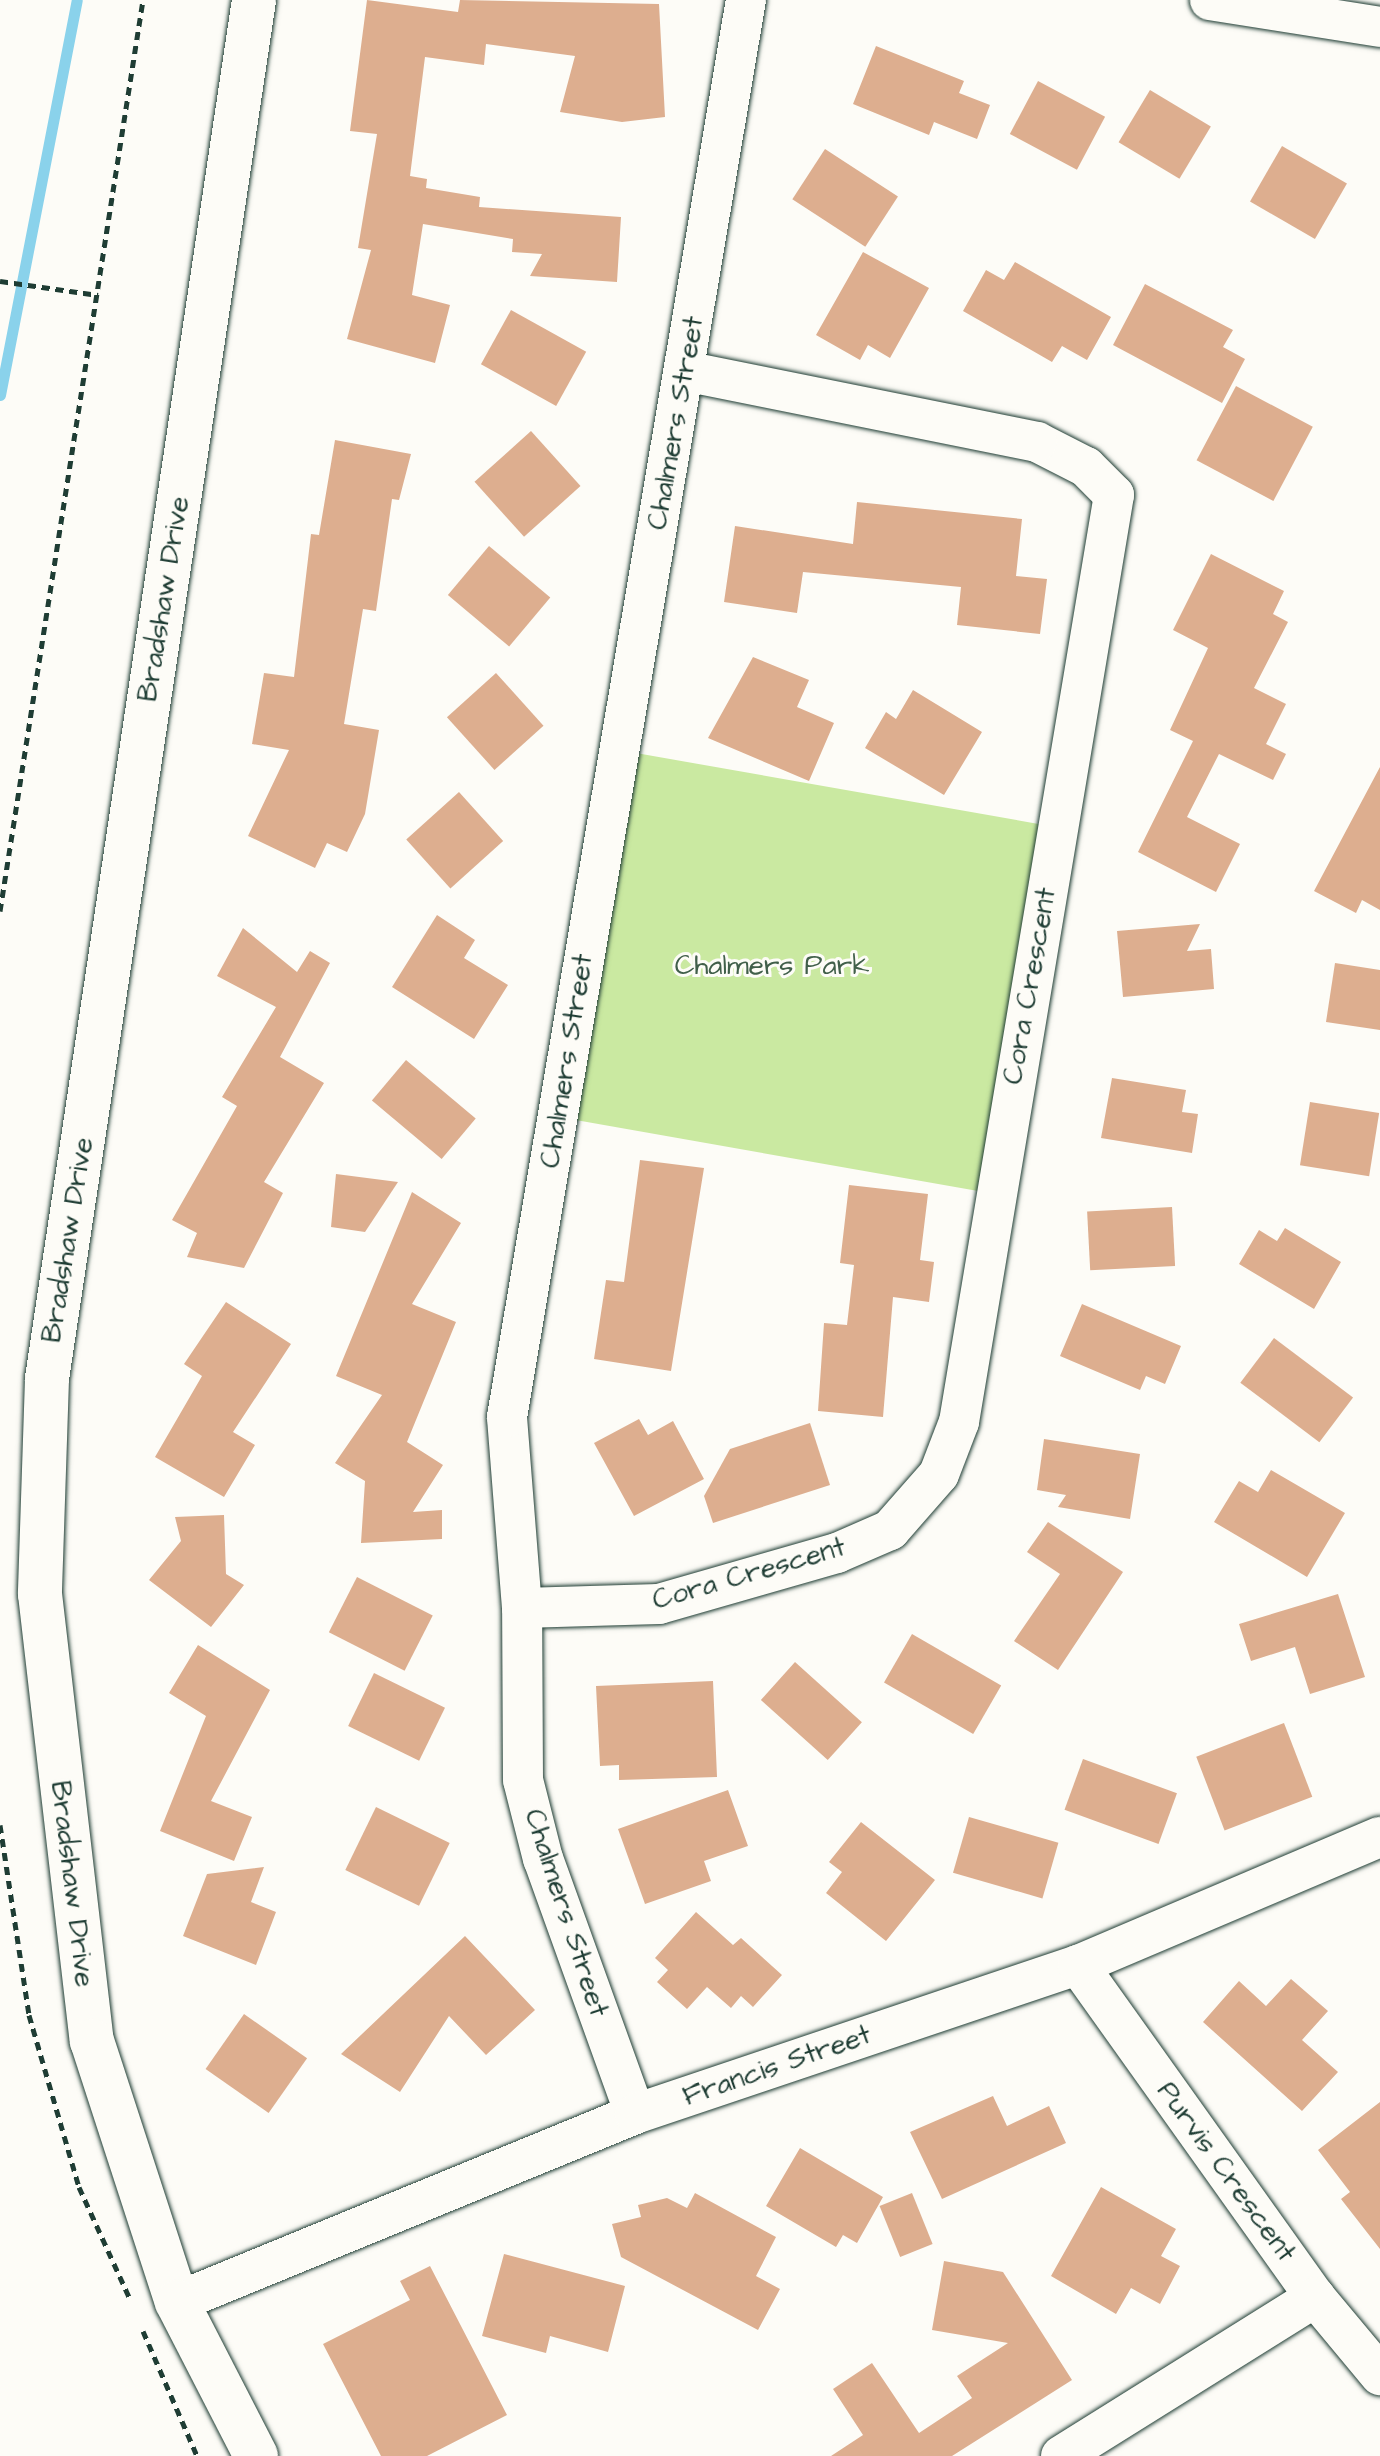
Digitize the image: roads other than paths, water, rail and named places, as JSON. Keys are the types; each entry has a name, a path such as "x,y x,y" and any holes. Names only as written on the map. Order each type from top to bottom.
{"street":[{"name":"Bradshaw Drive","path":"254,0 47,1379 40,1579 92,2041 177,2302 256,2456"},
{"name":"Chalmers Street","path":"635,2114 543,1859 523,1780 522,1608 507,1417 686,371 746,0"},
{"path":"1210,0 1380,27"},
{"name":"Cora Crescent","path":"522,1608 659,1604 837,1553 890,1530 939,1474 959,1422 1114,495 1086,467 1037,442 686,371"},
{"name":"Francis Street","path":"177,2302 635,2114 1078,1965 1380,1837"},
{"name":"Purvis Crescent","path":"1078,1965 1315,2297 1380,2375"},
{"path":"1061,2456 1315,2297"}],"waterway":[{"path":"0,395 77,0"}],"park label":[{"name":"Chalmers Park","path":"772,966"}]}
